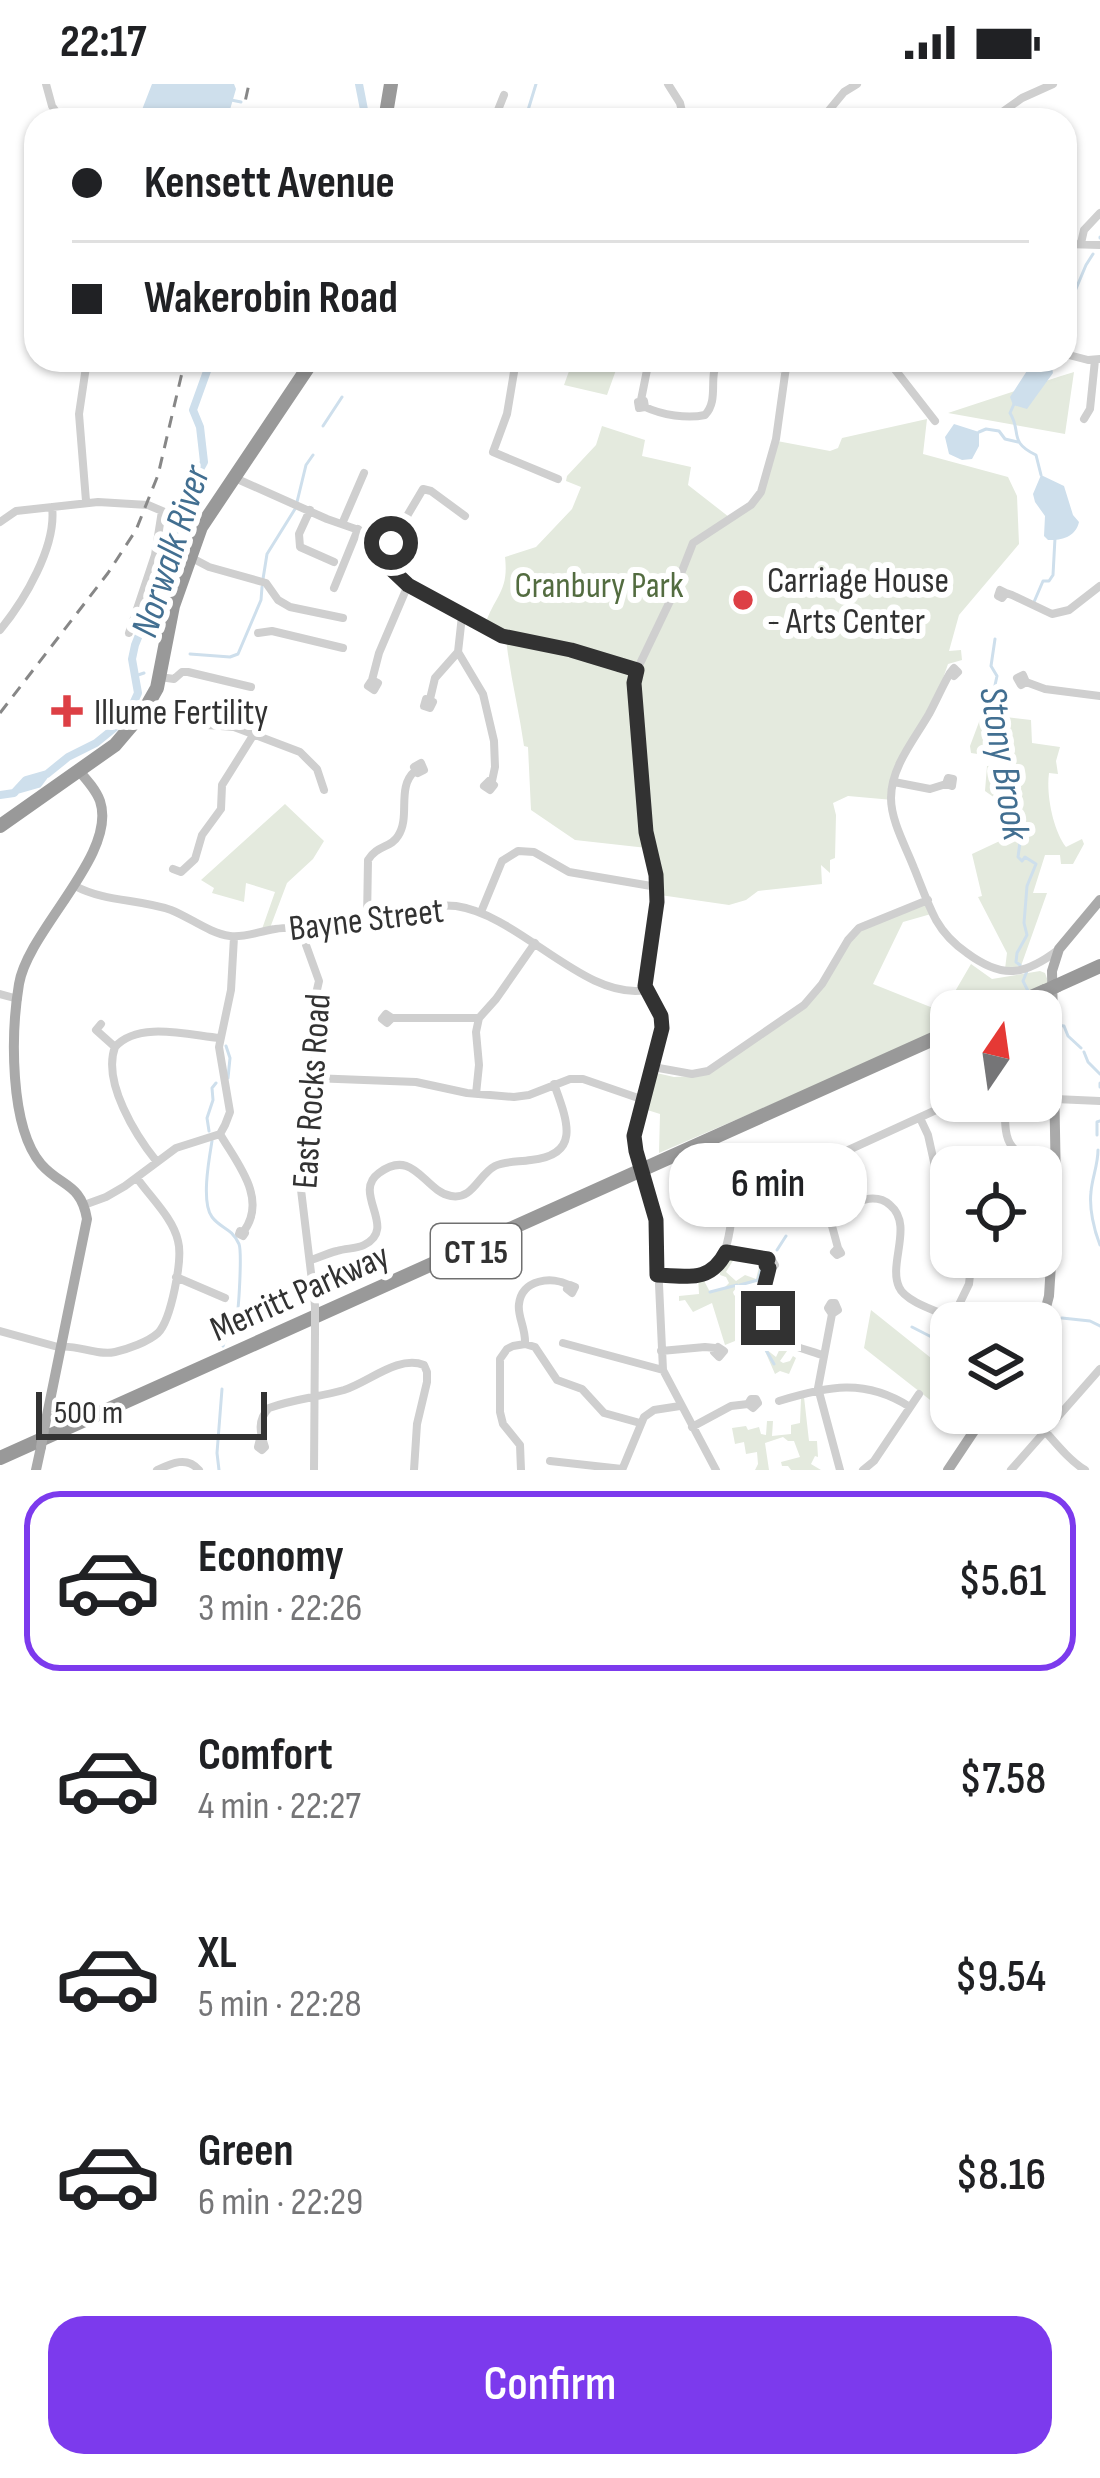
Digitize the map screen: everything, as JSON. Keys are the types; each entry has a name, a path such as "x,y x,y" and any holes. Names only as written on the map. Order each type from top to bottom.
{"highway":[{"path":"0,826 123,738 151,701 179,586 201,527 306,372"},
{"path":"1046,990 1100,969"},
{"path":"1047,990 1051,988"},
{"name":"Merritt Parkway","path":"0,1460 930,1044"}],"main road":[{"path":"36,1470 85,1234 84,1205 75,1189 40,1163 20,1123 18,999 23,968 93,850 102,817 98,798 79,771"},
{"path":"1051,988 1059,949 1100,900"},
{"path":"948,1470 972,1434"}],"street":[{"path":"831,108 857,84"},
{"path":"1008,108 1046,85"},
{"path":"498,108 503,95"},
{"path":"1081,243 1084,230 1100,213"},
{"path":"1077,243 1100,245"},
{"path":"1084,418 1090,409 1097,360"},
{"path":"85,372 80,414 86,501"},
{"path":"514,372 494,452 558,479"},
{"path":"648,372 643,404 678,415 705,415 712,406 714,372"},
{"path":"716,1470 663,1370 656,1220 634,1136 662,1040 662,1022 646,990 657,886 646,832 634,683 693,543 752,505 761,492 776,440 785,372"},
{"path":"897,372 935,421"},
{"path":"342,524 364,473"},
{"path":"235,478 376,538 389,567 408,585 502,636 637,670"},
{"path":"382,549 391,543 424,489 465,516"},
{"path":"0,522 16,511 86,501 140,504 201,527"},
{"path":"0,630 45,552 53,528 52,507"},
{"path":"310,510 298,538 300,547 334,562"},
{"path":"129,633 156,550 162,511"},
{"path":"334,588 358,529"},
{"path":"189,556 264,583 290,607 343,618"},
{"path":"372,680 408,585"},
{"path":"1006,593 1044,613 1056,614 1069,610 1100,586"},
{"path":"462,616 458,652 483,694 495,750 492,781"},
{"path":"258,633 272,631 343,647"},
{"path":"430,699 439,672 458,652"},
{"path":"160,677 174,680 188,672 251,687"},
{"path":"950,673 909,743 891,793 893,812 944,931 993,970 1046,969 1051,988"},
{"path":"1026,682 1100,696"},
{"path":"151,701 193,724 234,727 304,755 317,769 324,790"},
{"path":"173,869 182,872 195,860 202,836 221,809 222,785 251,733"},
{"path":"367,920 368,860 400,834 406,781 415,771"},
{"path":"894,782 930,789 946,784"},
{"path":"481,912 502,862 518,851 534,852 566,871 657,886"},
{"name":"Bayne Street","path":"74,886 97,896 166,909 234,937 367,920 440,905 481,912 587,977 625,991 646,990"},
{"path":"653,1067 706,1072 804,1005 859,928 928,900"},
{"name":"East Rocks Road","path":"304,929 319,981 299,1173 315,1306 317,1469"},
{"path":"84,1205 137,1178 176,1148 220,1134 230,1112 219,1059 234,937"},
{"path":"476,1094 479,1018 535,944"},
{"path":"1028,968 1059,949"},
{"path":"0,994 18,999"},
{"path":"392,1018 479,1018"},
{"path":"101,1024 97,1033 115,1047"},
{"path":"157,1162 137,1136 123,1105 111,1059 115,1047 124,1036 140,1033 220,1038"},
{"path":"312,1078 416,1082 518,1097 571,1079 589,1079 644,1100"},
{"path":"311,1260 363,1246 373,1238 378,1220 369,1188 374,1177 386,1169 411,1167 441,1192 460,1196 496,1166 555,1155 568,1130 554,1084"},
{"path":"1062,1099 1100,1101"},
{"path":"657,1275 706,1274 717,1268 726,1252 739,1200 930,1113"},
{"path":"920,1118 930,1146"},
{"path":"220,1134 248,1183 251,1219 244,1231"},
{"path":"807,1168 838,1248"},
{"path":"0,1331 110,1353 152,1337 165,1322 176,1277 178,1239 137,1178"},
{"path":"829,1215 868,1198 890,1205 899,1222 898,1287 930,1307"},
{"path":"726,1252 769,1264 763,1299 775,1331 784,1340 823,1355"},
{"path":"176,1277 225,1298"},
{"path":"525,1344 519,1308 524,1292 550,1279 569,1285"},
{"path":"832,1314 818,1392 840,1470"},
{"path":"563,1343 663,1370"},
{"path":"521,1470 520,1445 501,1417 500,1363 507,1349 525,1344 541,1352 553,1376 582,1388 602,1412 640,1423"},
{"path":"661,1351 715,1348"},
{"path":"260,1439 262,1417 269,1408 345,1389 407,1362 424,1365 428,1382 417,1424 414,1470"},
{"path":"1062,1412 1100,1369"},
{"path":"778,1401 868,1387 910,1407"},
{"path":"863,1470 919,1394"},
{"path":"692,1427 731,1406 748,1404"},
{"path":"550,1460 622,1470 640,1423 651,1411 680,1406"},
{"path":"1011,1470 1042,1434"},
{"path":"1049,1434 1085,1470"},
{"path":"157,1470 184,1461 199,1470"}],"green space":[{"path":"569,372 615,372 607,395 564,385"},
{"path":"1074,372 1065,434 948,413 1061,376"},
{"name":"Cranbury Park","path":"927,419 923,454 1008,477 1017,496 1019,544 959,615 949,651 961,650 962,660 948,664 938,693 901,756 893,800 848,796 833,803 835,858 830,860 830,873 821,865 822,884 758,891 729,905 660,895 647,848 575,840 531,810 528,747 524,746 510,666 509,636 485,625 503,586 505,557 536,547 572,509 581,487 566,481 567,476 596,445 602,426 645,440 642,456 691,467 688,485 729,517 695,543 755,503 777,441 830,451 838,448 842,438"},
{"path":"982,714 1031,720 1032,743 1060,747 1058,774 1049,773 1052,811 1066,847 1082,839 1084,844 1073,864 1061,864 1060,855 1045,855 1033,893 1047,893 1021,966 1005,969 1007,953 978,897 982,896 972,854 1004,839 1002,803 985,791 987,766 1006,765 1005,758 971,753"},
{"path":"285,804 324,841 313,859 287,883 270,928 262,929 275,892 246,883 244,902 212,893 214,888 201,880"},
{"path":"927,902 931,914 903,922 873,984 930,1007 930,1036 659,1153 660,1114 638,1107 652,1072 697,1076 805,1008 863,928"},
{"path":"971,964 992,979 1040,971 1049,984 1035,990 956,990"},
{"path":"730,1256 734,1259 726,1272 736,1281 745,1275 756,1279 760,1263 767,1266 765,1283 748,1282 733,1292 739,1299 744,1328 768,1318 768,1338 760,1339 762,1346 776,1357 784,1340 788,1342 780,1361 796,1358 789,1374 775,1374 755,1333 725,1345 712,1303 693,1312 685,1300 679,1301 679,1296 699,1294 701,1275 710,1292 724,1288 729,1283 719,1269"},
{"path":"871,1310 930,1357 930,1400 864,1348"},
{"path":"804,1397 809,1441 817,1441 818,1457 811,1464 821,1470 782,1466 781,1462 800,1457 794,1441 783,1437 765,1443 769,1470 755,1470 757,1452 746,1454 744,1442 735,1444 732,1428 759,1427 766,1435 767,1421 773,1421 772,1436 791,1434 791,1425 800,1423"}],"water":[{"path":"152,84 234,84 236,89 230,108 143,108"},
{"path":"1026,372 1053,372 1027,409 1013,405 1010,397"},
{"path":"954,424 979,432 972,459 949,454 945,437"},
{"path":"1041,475 1064,486 1079,522 1063,538 1044,536 1045,516 1033,494"}],"waterway":[{"name":"Norwalk River","path":"359,84 364,108"},
{"path":"529,108 536,84"},
{"path":"231,100 241,102"},
{"name":"Stony Brook","path":"1077,286 1093,254"},
{"name":"Norwalk River","path":"0,795 14,793 26,780 47,774 96,743 123,721 133,704 138,693 132,659 135,645 187,493 204,462 193,410 207,372"},
{"path":"323,426 342,397"},
{"name":"Stony Brook","path":"1014,404 1010,413 1019,441 1036,455 1041,475"},
{"path":"979,432 999,431 1005,439 1018,442"},
{"path":"297,502 313,455"},
{"path":"263,579 267,554 295,509"},
{"name":"Stony Brook","path":"1034,602 1043,581 1053,575 1055,538"},
{"path":"190,654 238,654 262,587"},
{"name":"Stony Brook","path":"992,699 997,676 991,666 995,639"},
{"path":"135,676 144,673"},
{"name":"Stony Brook","path":"995,708 1014,827 1021,835 1018,857 1036,864 1027,886 1027,935 1017,953 1020,965"},
{"name":"Norwalk River","path":"17,790 38,784 44,776"},
{"name":"Stony Brook","path":"1027,971 1023,981 1028,990"},
{"name":"Stony Brook","path":"1062,1026 1081,1048"},
{"path":"226,1046 228,1078"},
{"name":"Stony Brook","path":"1084,1052 1100,1074"},
{"path":"209,1131 207,1118 216,1083"},
{"name":"Stony Brook","path":"1097,1135 1100,1121"},
{"path":"212,1141 209,1210 233,1234 240,1249 237,1315 223,1346"},
{"name":"Stony Brook","path":"1098,1150 1091,1198 1100,1245"},
{"path":"777,1250 786,1236"},
{"path":"763,1263 758,1280 740,1285 738,1303 743,1327 756,1333 774,1364"},
{"path":"710,1292 737,1285"},
{"path":"1062,1318 1100,1326"},
{"path":"912,1327 930,1336"},
{"path":"219,1470 222,1389"}],"railway":[{"path":"244,108 249,84"},
{"path":"0,713 136,530 158,475 182,372"}],"place":[{"name":"Carriage House - Arts Center","path":"743,600"},
{"name":"Illume Fertility","path":"67,711"}],"route":[{"path":"391,543 382,549 395,575 469,619 502,636 637,670 634,683 646,832 657,902 645,986 661,1016 662,1040 634,1142 656,1220 657,1275 706,1274 717,1268 726,1252 768,1259 763,1292 768,1318"}]}
